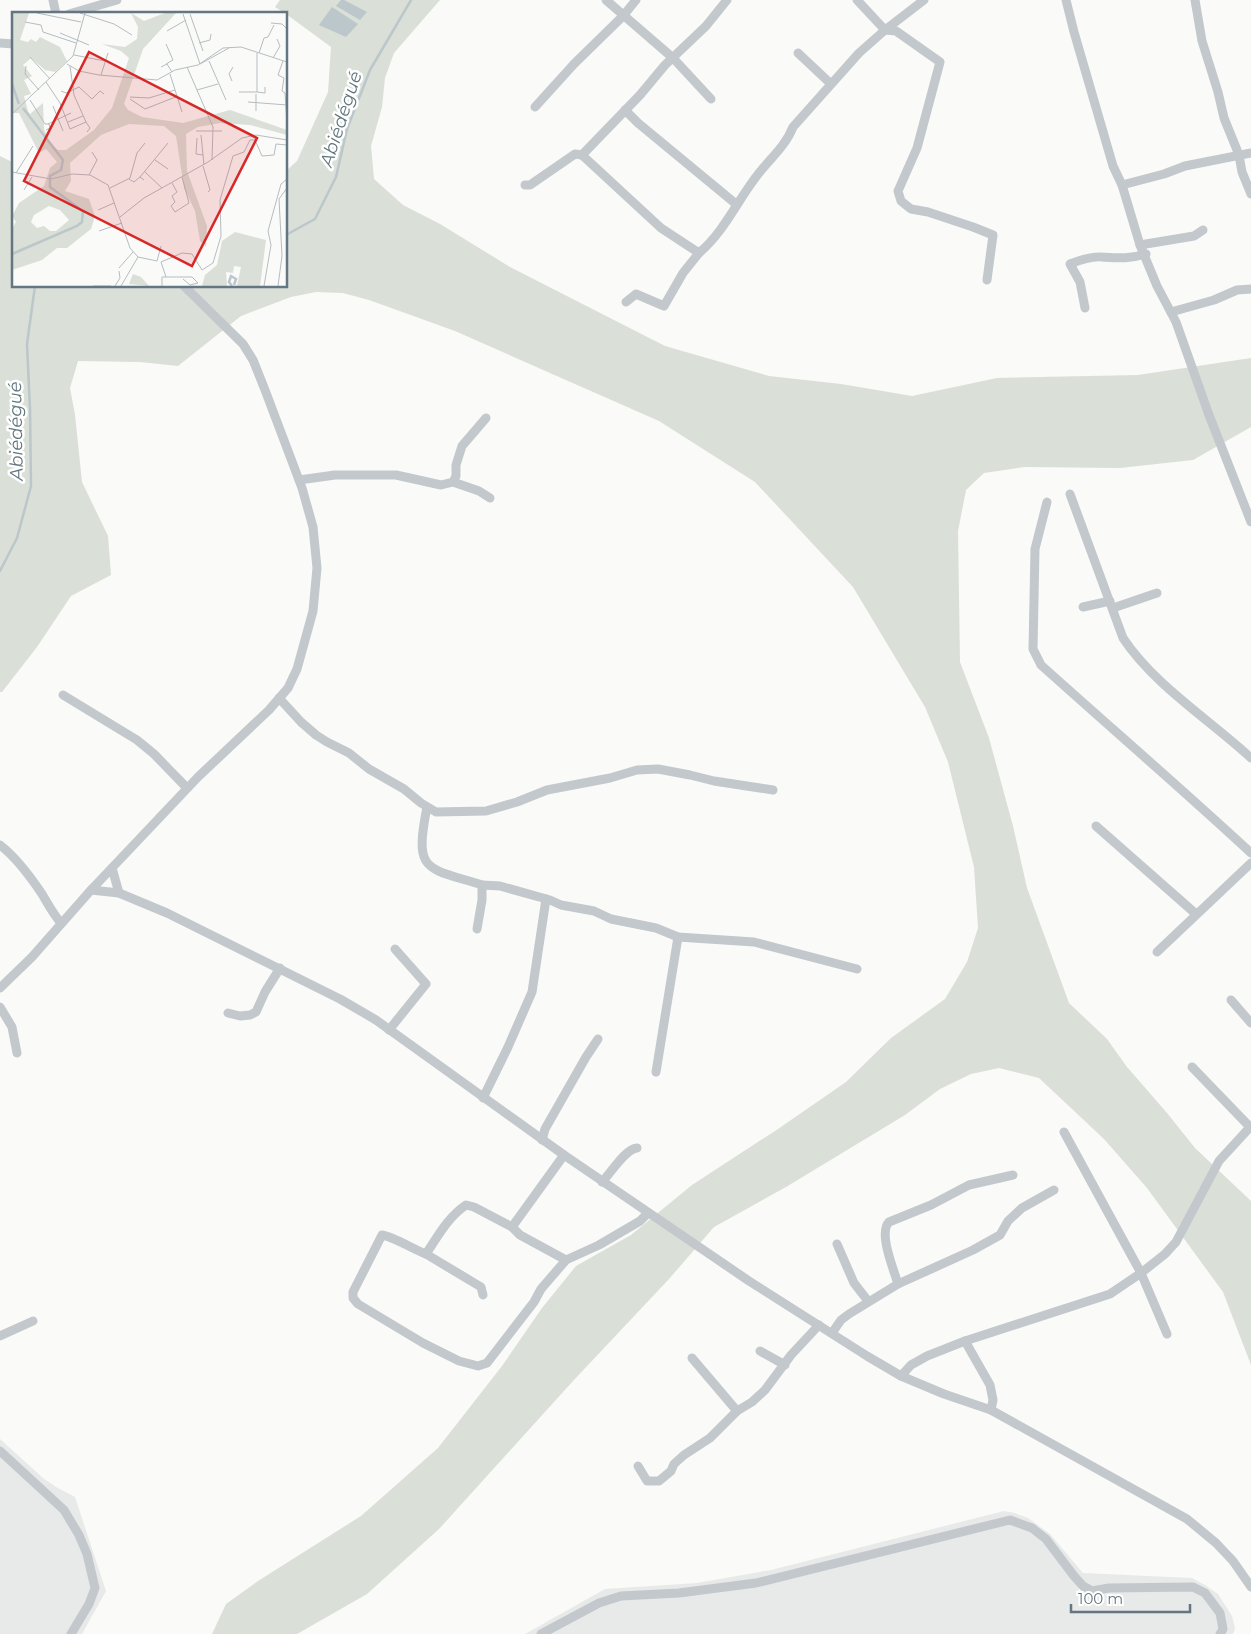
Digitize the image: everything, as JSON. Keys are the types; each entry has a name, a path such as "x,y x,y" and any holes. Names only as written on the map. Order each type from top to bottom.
{"street":[{"path":"76,12 117,0"},
{"path":"606,0 673,58 711,99"},
{"path":"535,107 574,64 623,16 636,0"},
{"path":"582,155 673,58 706,26 727,0"},
{"path":"857,0 885,30 896,31 940,62 917,148 898,191 901,201 911,209 928,212 993,235 987,280"},
{"path":"626,302 636,294 664,306 683,273 698,253 711,242 726,223 736,204 788,139 793,126 860,53 885,30 924,0"},
{"path":"1066,0 1113,166 1122,185 1140,244 1146,254 1157,286 1176,322 1209,415 1251,522"},
{"path":"1195,0 1202,41 1224,118 1239,155 1242,172 1251,194"},
{"path":"798,53 831,84"},
{"path":"625,110 638,123 736,204"},
{"path":"1122,185 1164,174 1185,166 1251,153"},
{"path":"525,185 530,185 575,154 582,155 661,228 698,253"},
{"path":"1140,244 1194,236 1203,230"},
{"path":"1085,308 1080,282 1070,264 1084,259 1101,257 1116,259 1133,258 1146,254"},
{"path":"0,988 32,958 91,890 188,788 269,710 288,688 297,669 313,611 317,568 313,527 299,480 265,390 243,344 186,288"},
{"path":"1171,312 1214,300 1237,290 1251,288"},
{"path":"453,482 462,446 486,418"},
{"path":"299,480 335,475 396,474 441,485 453,482 479,491 490,498"},
{"path":"1070,494 1123,638 1130,649 1170,690 1251,758"},
{"path":"1047,502 1035,549 1034,649 1036,658 1041,665 1174,782 1251,853"},
{"path":"1083,607 1112,604 1157,593"},
{"path":"63,694 137,740 188,788"},
{"path":"279,698 316,735 349,753 369,769 404,789 436,812 486,811 547,790 610,778 637,770 658,769 714,781 773,790"},
{"path":"427,807 422,836 422,855 427,863 445,875 482,885 500,886 561,905 594,912 611,919 656,928 678,937 754,942 857,969"},
{"path":"1096,826 1196,914"},
{"path":"0,845 21,865 53,914 62,923"},
{"path":"1157,952 1251,862"},
{"path":"112,868 119,893"},
{"path":"476,929 482,900 482,885"},
{"path":"91,890 119,893 167,912 340,999 389,1030 542,1140 749,1282 901,1376 990,1410 1187,1519 1216,1543 1233,1561 1251,1587"},
{"path":"484,1098 532,992 546,899"},
{"path":"656,1072 678,937"},
{"path":"389,1030 426,984 396,949"},
{"path":"228,1012 240,1016 256,1012 265,992 280,968"},
{"path":"1231,1000 1251,1023"},
{"path":"0,1007 12,1027 17,1053"},
{"path":"542,1140 545,1129 598,1039"},
{"path":"901,1376 911,1365 927,1356 964,1341 1110,1294 1165,1254 1176,1242 1219,1161 1250,1126 1192,1067"},
{"path":"1064,1132 1141,1273 1167,1334"},
{"path":"602,1182 626,1153 632,1148 637,1148"},
{"path":"512,1227 564,1155"},
{"path":"898,1284 884,1236 886,1225 889,1222 931,1205 969,1185 1013,1175"},
{"path":"832,1333 841,1320 898,1284 973,1250 1000,1234 1008,1221 1022,1208 1054,1190"},
{"path":"426,1254 446,1223 466,1205 474,1207 512,1227 520,1235 566,1260"},
{"path":"483,1295 481,1287 426,1254 409,1248 389,1236 382,1235 353,1292 353,1298 358,1304 423,1343 459,1361 478,1366 487,1362 534,1302 541,1289 566,1260 599,1246 640,1221 648,1213"},
{"path":"837,1244 854,1283 868,1302"},
{"path":"0,1336 33,1321"},
{"path":"638,1466 648,1481 659,1481 671,1471 674,1464 684,1455 710,1438 737,1412 765,1390 819,1325"},
{"path":"964,1341 990,1385 993,1400 990,1410"},
{"path":"760,1350 785,1365"},
{"path":"692,1358 737,1412"},
{"path":"0,1451 64,1510 79,1535 87,1554 95,1588 89,1604 71,1634"},
{"path":"541,1634 599,1603 621,1596 679,1593 756,1583 1010,1520 1032,1528 1046,1539 1074,1576 1083,1586 1092,1591 1109,1588 1193,1586 1205,1593 1220,1612 1223,1629 1220,1634"}],"shaded area":[{"path":"280,0 440,0 394,53 385,78 382,107 371,146 374,179 403,205 440,224 510,267 665,346 769,376 841,384 912,396 997,378 1138,375 1251,358 1251,427 1193,460 1120,468 1024,467 984,473 966,490 958,531 960,662 989,738 1013,826 1027,888 1069,1003 1107,1039 1127,1067 1195,1148 1251,1201 1251,1365 1223,1292 1147,1188 1104,1139 1039,1078 999,1068 971,1074 940,1089 905,1115 786,1187 714,1227 669,1279 573,1381 439,1529 367,1594 297,1634 212,1634 226,1604 258,1581 361,1516 438,1448 502,1366 542,1308 576,1266 631,1235 692,1185 846,1082 891,1038 945,999 967,962 978,928 974,867 948,762 925,707 853,587 755,482 659,421 455,331 369,300 343,293 316,292 291,297 241,316 178,366 140,362 78,361 70,388 75,415 82,482 108,536 111,575 71,596 37,647 2,692 0,692 0,156 12,162 12,288 288,288 288,169 297,161 328,92 331,47 288,15 288,12 283,12 275,7"},
{"path":"341,0 367,12 360,20 336,6"},
{"path":"332,7 358,24 346,37 319,25"},
{"path":"0,1439 43,1478 75,1497 106,1591 82,1634 0,1634"},
{"path":"1004,1511 1028,1518 1050,1534 1083,1573 1192,1578 1218,1594 1232,1616 1234,1632 1232,1634 525,1634 605,1589 697,1583 771,1570"}],"waterway":[{"name":"Abiédégué","path":"288,234 315,219 336,177 347,129 370,70 411,0"},
{"name":"Abiédégué","path":"0,571 17,538 31,486 27,344 35,288"}]}
